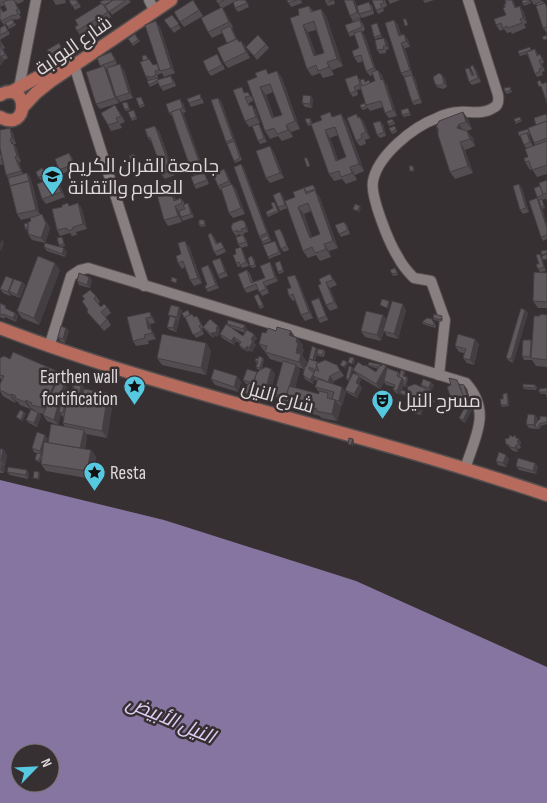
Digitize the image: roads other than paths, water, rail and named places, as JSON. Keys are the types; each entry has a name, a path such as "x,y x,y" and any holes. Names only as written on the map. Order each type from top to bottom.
{"main road":[{"name":"شارع البوابة","path":"10,92 70,59 153,4 171,0"},
{"name":"شارع البوابة","path":"3,121 20,115 23,107 44,87 153,4"},
{"path":"10,92 18,95 23,103 23,107"},
{"name":"شارع النيل","path":"0,328 123,371 465,469 547,495"}],"street":[{"path":"10,92 36,0"},
{"path":"439,374 445,320 431,281 414,278 396,255 380,216 373,194 373,183 378,168 390,152 415,130 435,118 452,113 486,110 493,108 497,104 498,95 468,0"},
{"path":"74,65 144,286"},
{"path":"50,347 71,276 80,270 88,268 466,383 475,392 481,408 480,421 465,469"}],"water":[{"name":"النيل الأبيض","path":"0,480 164,520 356,581 547,667 547,803 0,803"}],"place":[{"name":"جامعة القران الكريم للعلوم والتقانة","path":"52,195"},
{"name":"Earthen wall fortification","path":"134,406"},
{"name":"مسرح النيل","path":"382,419"},
{"name":"Resta","path":"94,491"}]}
